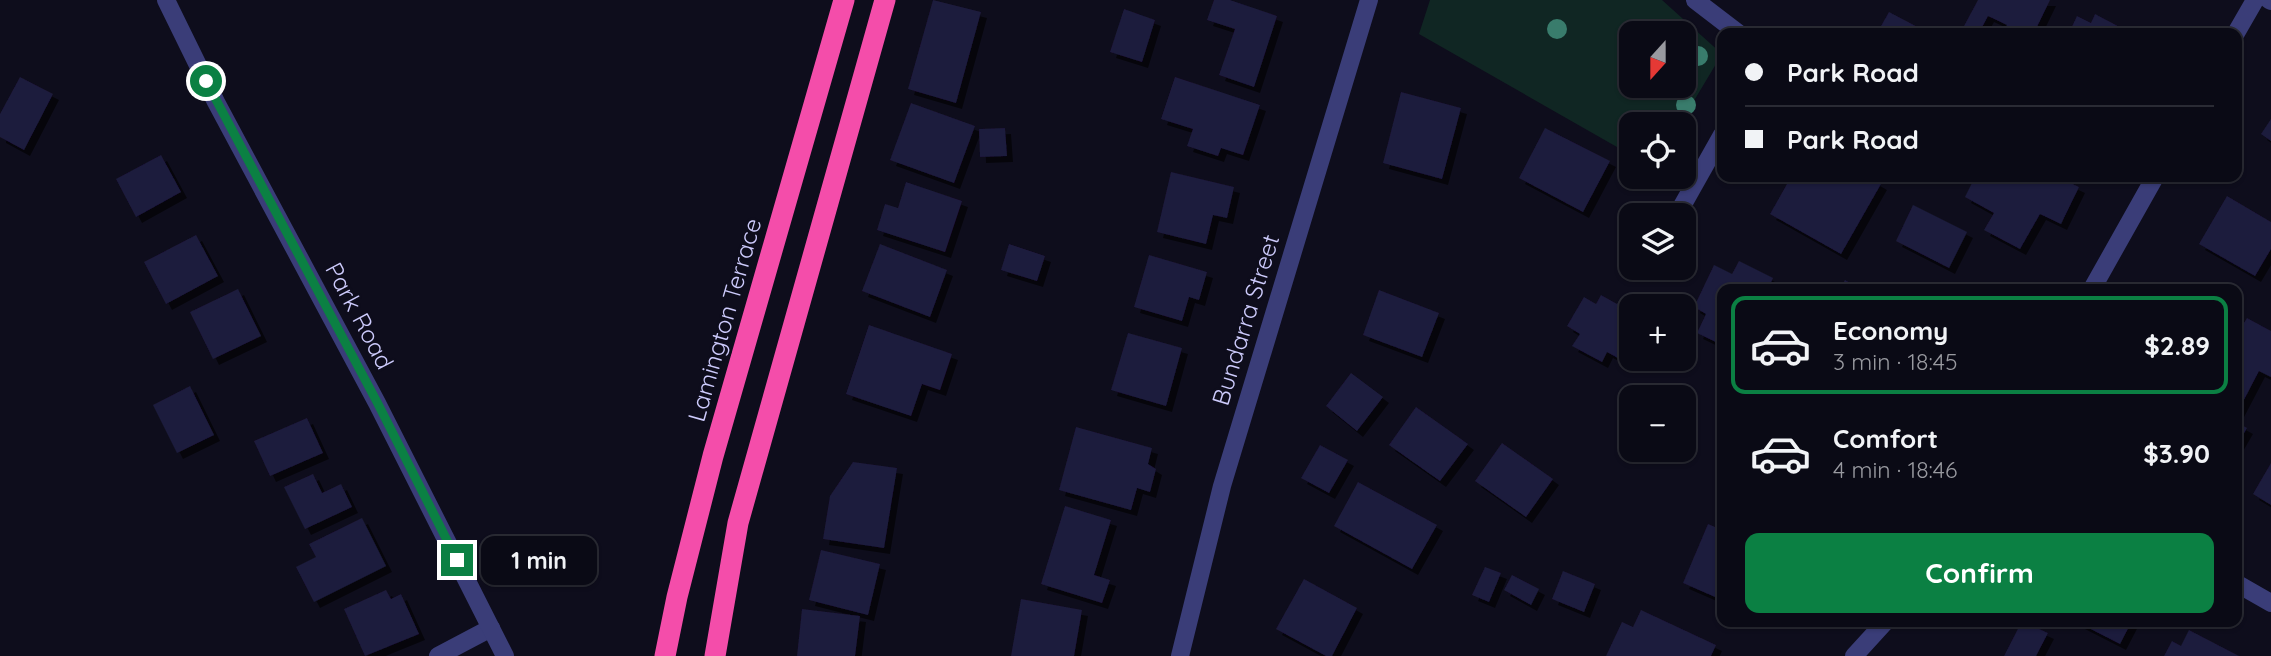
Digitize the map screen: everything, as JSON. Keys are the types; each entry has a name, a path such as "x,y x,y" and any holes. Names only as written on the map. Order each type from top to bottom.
{"highway":[{"name":"Lamington Terrace","path":"665,656 677,597 713,456 844,0"},
{"path":"715,656 738,523 885,0"}],"street":[{"name":"Park Road","path":"166,0 216,102 377,402 505,656"},
{"name":"Bundarra Street","path":"1180,656 1222,486 1369,0"},
{"path":"1695,0 1731,28"},
{"path":"2239,28 2255,0"},
{"path":"1684,203 1717,144"},
{"path":"2095,284 2152,182"},
{"path":"2242,586 2271,603"},
{"path":"1854,656 1881,627"},
{"path":"438,656 491,628"}],"green space":[{"path":"1430,0 1662,0 1685,21 1619,21 1619,98 1696,98 1687,112 1619,112 1619,148 1419,34"},
{"path":"1696,31 1717,50 1717,62 1696,97"}],"building":[{"path":"933,0 981,12 956,103 908,89"},
{"path":"1214,0 1230,0 1277,16 1254,87 1219,75 1235,29 1207,20"},
{"path":"1978,0 2050,0 2036,28 2005,28 2007,25 1988,16 1982,28 1964,26"},
{"path":"1124,9 1155,20 1142,62 1110,52"},
{"path":"1889,12 1919,28 1880,28"},
{"path":"2095,14 2122,28 2071,28 2077,16 2091,23"},
{"path":"20,77 53,94 24,150 0,137 0,114"},
{"path":"1175,77 1260,105 1243,155 1221,148 1218,156 1187,146 1193,129 1161,119"},
{"path":"1401,92 1461,108 1442,179 1383,163"},
{"path":"911,103 975,126 954,183 890,160"},
{"path":"2271,119 2271,141 2261,134"},
{"path":"1005,128 1007,156 980,157 979,129"},
{"path":"1545,128 1610,161 1583,212 1519,178"},
{"path":"161,155 181,192 136,217 116,179"},
{"path":"1171,172 1234,187 1227,218 1213,215 1206,244 1157,232"},
{"path":"906,182 962,201 945,252 877,230 885,204 898,208"},
{"path":"1788,182 1881,184 1841,254 1770,214"},
{"path":"1972,182 2068,182 2079,187 2061,224 2040,214 2020,249 1984,230 1994,213 1965,197"},
{"path":"2227,196 2271,222 2271,249 2255,276 2199,244"},
{"path":"1913,205 1967,232 1949,268 1896,241"},
{"path":"196,235 218,276 166,304 144,262"},
{"path":"880,244 947,270 930,317 862,291"},
{"path":"1009,244 1045,256 1037,281 1001,270"},
{"path":"1149,255 1207,272 1199,300 1189,297 1182,321 1134,307"},
{"path":"1739,261 1773,278 1770,284 1717,284 1717,343 1697,333 1706,314 1696,308 1714,265 1732,274"},
{"path":"238,289 261,336 213,359 190,312"},
{"path":"1379,290 1439,313 1422,357 1363,335"},
{"path":"1601,295 1617,304 1619,301 1619,359 1607,352 1602,362 1572,346 1580,334 1567,326 1584,297 1596,304"},
{"path":"2247,318 2271,331 2271,377 2259,371 2242,404 2242,326"},
{"path":"869,325 952,354 940,390 922,384 911,416 846,394"},
{"path":"1128,333 1182,348 1166,406 1111,390"},
{"path":"1351,373 1383,397 1357,431 1326,406"},
{"path":"190,386 214,435 177,453 153,405"},
{"path":"1416,407 1468,444 1440,481 1389,445"},
{"path":"307,418 323,453 270,476 254,441"},
{"path":"1076,427 1152,448 1148,464 1156,469 1150,492 1137,488 1131,510 1059,490"},
{"path":"1502,443 1553,479 1526,517 1475,481"},
{"path":"1320,445 1348,460 1329,493 1301,478"},
{"path":"853,462 897,468 884,548 823,539 830,496"},
{"path":"2271,463 2271,505 2253,494"},
{"path":"313,474 322,493 341,484 352,507 305,529 284,487"},
{"path":"1358,482 1437,525 1412,569 1334,526"},
{"path":"1065,506 1111,520 1094,575 1110,580 1102,603 1041,584"},
{"path":"362,518 386,566 314,602 296,567 316,557 309,544"},
{"path":"1708,524 1717,528 1717,598 1683,583"},
{"path":"821,550 880,564 868,615 809,600"},
{"path":"1485,567 1501,573 1489,602 1472,595"},
{"path":"1563,571 1595,584 1584,612 1552,599"},
{"path":"1512,575 1539,589 1531,605 1504,590"},
{"path":"1304,579 1357,608 1332,656 1326,656 1276,629"},
{"path":"386,590 391,599 401,594 419,634 365,656 344,609"},
{"path":"1021,599 1082,610 1074,656 1011,656"},
{"path":"802,609 860,616 855,656 797,656"},
{"path":"1641,610 1716,645 1711,656 1606,656 1622,622 1633,627"},
{"path":"2019,627 2035,627 2048,633 2036,656 2004,656"},
{"path":"2087,627 2129,627 2120,644"},
{"path":"2189,630 2239,656 2164,656 2172,641 2181,646"}],"route":[{"path":"206,81 377,402 457,560"}]}
